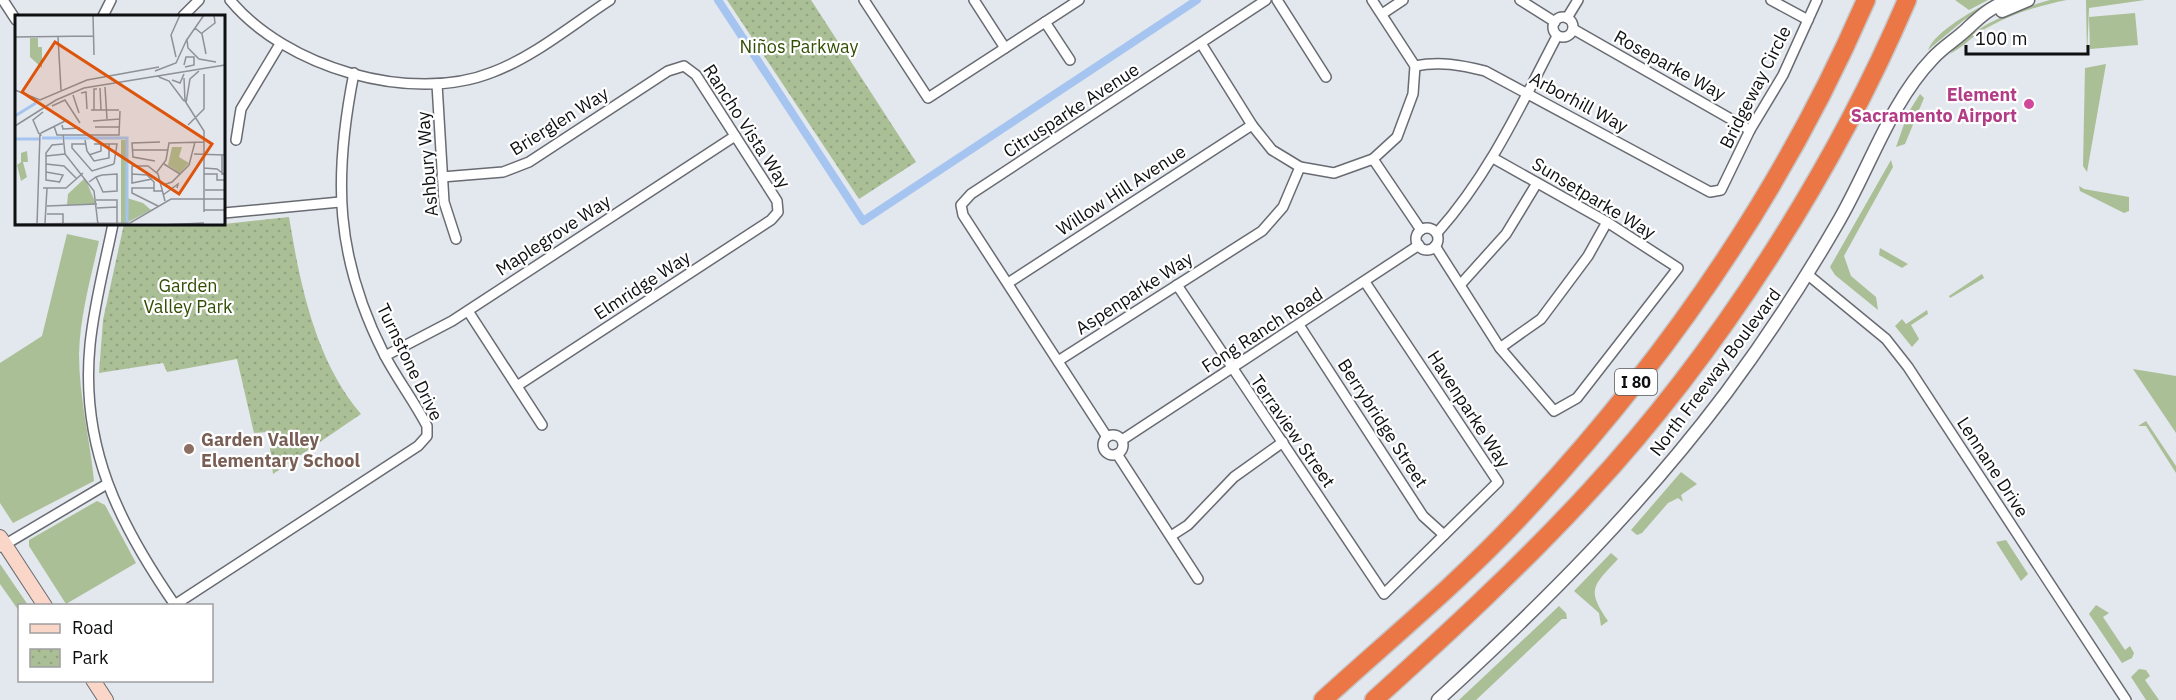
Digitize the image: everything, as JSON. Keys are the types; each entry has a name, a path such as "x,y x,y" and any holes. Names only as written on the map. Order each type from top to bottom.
{"highway":[{"name":"I 80","path":"1323,700 1434,602 1518,519 1596,433 1669,341 1735,245 1795,145 1849,41 1866,0"},
{"name":"I 80","path":"1374,700 1512,573 1591,490 1664,403 1732,312 1801,204 1850,117 1907,0"}],"main road":[{"path":"2,542 44,604"},
{"path":"94,682 106,700"}],"street":[{"path":"3,0 15,18"},
{"path":"104,15 111,0"},
{"path":"184,15 199,0"},
{"path":"230,0 249,20 280,44 322,64 399,82 437,84 476,78 510,64 610,0"},
{"path":"864,0 928,98 1079,0"},
{"path":"974,0 1005,48"},
{"name":"Citrusparke Avenue","path":"1008,283 963,215 961,206 972,194 1202,45 1206,39 1266,0"},
{"path":"1277,0 1326,77"},
{"path":"1202,45 1252,125 1272,150 1300,167 1334,172 1373,159 1397,137 1413,94 1415,66 1372,0"},
{"path":"1382,14 1403,0"},
{"path":"1520,0 1555,22"},
{"path":"1567,18 1578,0"},
{"path":"1770,0 1808,20"},
{"name":"Bridgeway Circle","path":"1721,190 1750,129 1783,75 1817,0"},
{"name":"North Freeway Boulevard","path":"1437,700 1557,587 1654,482 1725,394 1807,274 1861,181 1905,94 1933,58 1969,27 1975,18 2008,0"},
{"name":"North Freeway Boulevard","path":"1969,27 2028,0"},
{"path":"1560,17 1567,18 1572,22 1573,29 1568,36 1557,36 1553,29 1555,22 1560,17"},
{"path":"1044,22 1070,60"},
{"name":"Roseparke Way","path":"1573,29 1750,129"},
{"path":"1437,233 1464,202 1493,158 1557,36"},
{"path":"236,140 238,122 244,103 280,44"},
{"name":"Arborhill Way","path":"1415,66 1430,63 1456,64 1485,71 1710,192 1721,190"},
{"name":"Rancho Vista Way","path":"684,66 693,70 779,207"},
{"name":"Brierglen Way","path":"442,177 487,175 514,169 529,162 673,68 684,66"},
{"name":"Turnstone Drive","path":"176,604 424,440 427,426 385,356 366,312 346,249 340,202 341,146 354,73"},
{"name":"Ashbury Way","path":"437,84 446,216 456,239"},
{"name":"Willow Hill Avenue","path":"1008,283 1252,125"},
{"name":"Maplegrove Way","path":"385,356 468,311 735,136"},
{"name":"Sunsetparke Way","path":"1493,158 1606,222 1678,268 1577,398 1554,411 1500,348"},
{"path":"1373,159 1421,230"},
{"name":"Aspenparke Way","path":"1058,361 1262,231 1283,207 1300,167"},
{"path":"1461,284 1506,234 1537,183"},
{"path":"225,213 340,202"},
{"name":"Elmridge Way","path":"517,386 771,220 779,207"},
{"path":"1435,246 1500,348 1541,319 1588,256 1606,222"},
{"path":"113,225 94,317 89,376 92,423 107,484 135,545 173,604"},
{"path":"1431,229 1437,233 1438,240 1435,246 1429,249 1419,245 1417,238 1421,230 1431,229"},
{"name":"Fong Ranch Road","path":"1122,440 1419,245"},
{"name":"Lennane Drive","path":"1807,274 1886,339 1908,367 2126,700"},
{"name":"Havenparke Way","path":"1365,282 1498,482 1384,594"},
{"path":"1008,283 1107,437"},
{"name":"Terraview Street","path":"1177,285 1231,370 1283,442 1384,594"},
{"path":"468,311 542,425"},
{"name":"Berrybridge Street","path":"1299,325 1424,516 1444,535"},
{"path":"1117,436 1122,440 1122,450 1117,454 1110,455 1105,451 1103,442 1107,437 1117,436"},
{"path":"1171,536 1188,525 1234,477 1283,442"},
{"path":"1117,454 1198,579"},
{"path":"2,542 107,484"}],"green space":[{"name":"Niños Parkway","path":"727,0 811,0 916,162 859,199"},
{"path":"1955,0 1988,0 1969,10"},
{"path":"1993,0 1999,0 1964,20 1928,50 1947,28"},
{"path":"2050,0 2067,0 2033,8 2001,21 1980,32 1950,54 1983,27 2009,14"},
{"path":"2086,0 2145,0 2089,8 2087,57"},
{"path":"2135,13 2138,45 2090,49 2089,17"},
{"path":"2106,64 2087,172 2083,166 2085,68"},
{"path":"1920,94 1924,98 1905,144 1896,147 1908,113"},
{"path":"1891,160 1893,167 1844,256 1851,276 1876,297 1878,310 1835,275 1830,267"},
{"path":"2079,186 2084,189 2129,197 2129,211 2124,213 2080,191"},
{"name":"Garden Valley Park","path":"289,217 304,295 321,346 345,393 361,414 273,474 268,432 254,433 237,359 167,372 163,363 99,373 103,320 124,225 225,224"},
{"path":"67,234 99,241 84,311 79,354 94,481 13,523 0,503 0,363 42,336"},
{"path":"1880,248 1908,264 1902,268 1879,255"},
{"path":"1982,274 1984,278 1950,298 1949,296"},
{"path":"1927,310 1928,314 1911,325 1919,339 1912,347 1895,326 1902,319 1906,324"},
{"path":"2133,369 2176,376 2176,433"},
{"path":"2146,421 2176,466 2176,473 2146,426 2138,426"},
{"path":"1681,472 1697,484 1681,495 1683,502 1678,498 1668,503 1642,533 1637,535 1631,530"},
{"path":"97,501 105,505 136,563 66,604 29,546 29,540"},
{"path":"2006,540 2028,574 2021,581 1996,542"},
{"path":"1611,553 1618,559 1595,588 1597,602 1608,621 1601,626 1599,613 1574,591"},
{"path":"0,564 27,604 18,604 18,610 0,584"},
{"path":"2096,605 2109,613 2103,617 2125,650 2130,646 2134,653 2132,658 2122,663 2089,614"},
{"path":"1559,606 1566,613 1567,619 1562,619 1476,700 1459,700"},
{"path":"2139,669 2146,670 2150,676 2145,680 2159,700 2146,700 2131,677"}],"waterway":[{"path":"718,0 863,221 1197,0"}],"place":[{"name":"Element Sacramento Airport","path":"2029,104"},
{"name":"Garden Valley Elementary School","path":"189,449"}]}
